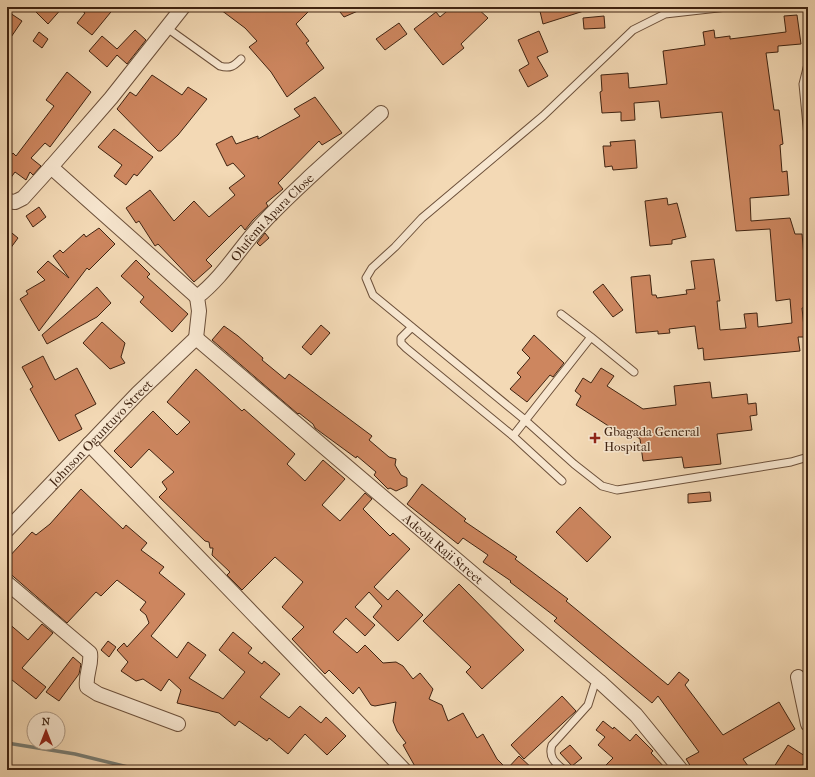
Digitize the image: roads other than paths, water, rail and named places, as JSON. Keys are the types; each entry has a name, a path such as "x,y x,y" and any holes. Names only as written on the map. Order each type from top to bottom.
{"street":[{"path":"7,201 15,202 23,198 51,167 184,7"},
{"name":"Olufemi Apara Close","path":"197,297 226,268 260,226 319,169 381,113"},
{"path":"51,167 197,297 198,311 196,338"},
{"name":"Johnson Oguntuyo Street","path":"7,530 138,393 196,338"},
{"name":"Adeola Raji Street","path":"196,338 599,681 636,715 681,770"},
{"path":"89,444 404,770"},
{"path":"7,583 90,653 92,660 86,680 87,687 98,694 178,724"},
{"path":"798,677 808,724"}],"lane":[{"path":"727,7 665,14 633,30 542,116 422,218 395,247 372,268 366,278 373,295 525,420 574,464 602,486 617,490 791,462 808,457"},
{"path":"167,28 220,66 227,68 233,67 241,59"},
{"path":"808,64 803,84 808,136"},
{"path":"561,314 591,336 634,372"},
{"path":"412,327 401,338 401,343 512,436 562,481"},
{"path":"512,436 591,336"},
{"path":"564,770 552,759 550,750 552,745 588,704 594,686 599,681"}],"waterway":[{"path":"7,743 75,754 140,770"}],"place":[{"name":"Gbagada General Hospital","path":"595,438"}]}
